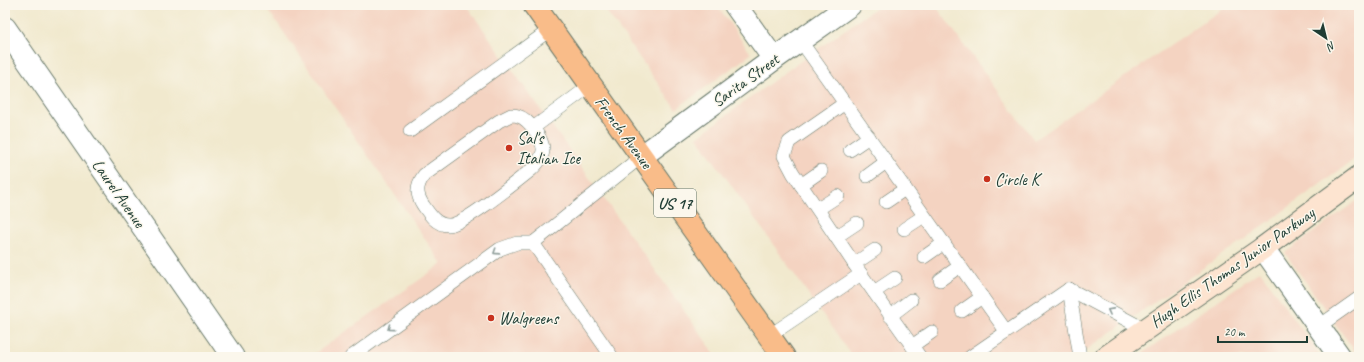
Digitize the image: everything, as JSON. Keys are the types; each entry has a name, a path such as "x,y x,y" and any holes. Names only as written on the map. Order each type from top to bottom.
{"main road":[{"name":"French Avenue","path":"534,5 784,357"},
{"name":"Hugh Ellis Thomas Junior Parkway","path":"1106,357 1144,329 1263,248 1359,177"}],"street":[{"path":"735,5 774,59"},
{"name":"Sarita Street","path":"642,156 850,5"},
{"name":"Laurel Avenue","path":"5,28 233,357"},
{"path":"1263,248 1340,357"}],"lane":[{"path":"410,131 551,30"},
{"path":"800,40 1006,331"},
{"path":"534,128 591,85"},
{"path":"845,103 789,142 784,156 801,185 836,237 916,352 932,332"},
{"path":"511,115 518,116 534,128 541,140 543,150 540,161 531,170 458,223 450,226 443,225 429,215 419,199 417,189 424,175 499,120 511,115"},
{"path":"850,150 868,137"},
{"path":"351,357 500,249 517,242 532,243 642,156"},
{"path":"868,176 886,162"},
{"path":"801,185 820,171"},
{"path":"886,202 905,189"},
{"path":"818,209 838,196"},
{"path":"904,229 924,216"},
{"path":"836,237 857,223"},
{"path":"532,243 612,357"},
{"path":"924,257 944,243"},
{"path":"769,336 858,269 875,250"},
{"path":"940,280 960,266"},
{"path":"874,292 895,278"},
{"path":"1069,289 1144,329"},
{"path":"970,357 1069,289"},
{"path":"1069,289 1080,357"},
{"path":"962,311 982,297"},
{"path":"1318,327 1359,298"},
{"path":"890,316 911,300"}],"shaded area":[{"path":"265,5 466,5 717,357 310,357 442,264"},
{"path":"602,5 717,5 751,54 676,109"},
{"path":"880,5 935,5 1034,140 1228,5 1359,5 1359,156 1253,233 1076,357 853,357 697,137"},
{"path":"1359,199 1359,357 1285,253"},
{"path":"1260,271 1321,357 1137,357"}],"place":[{"name":"Sal's Italian Ice","path":"509,148"},
{"name":"Circle K","path":"987,179"},
{"name":"Walgreens","path":"491,318"}]}
